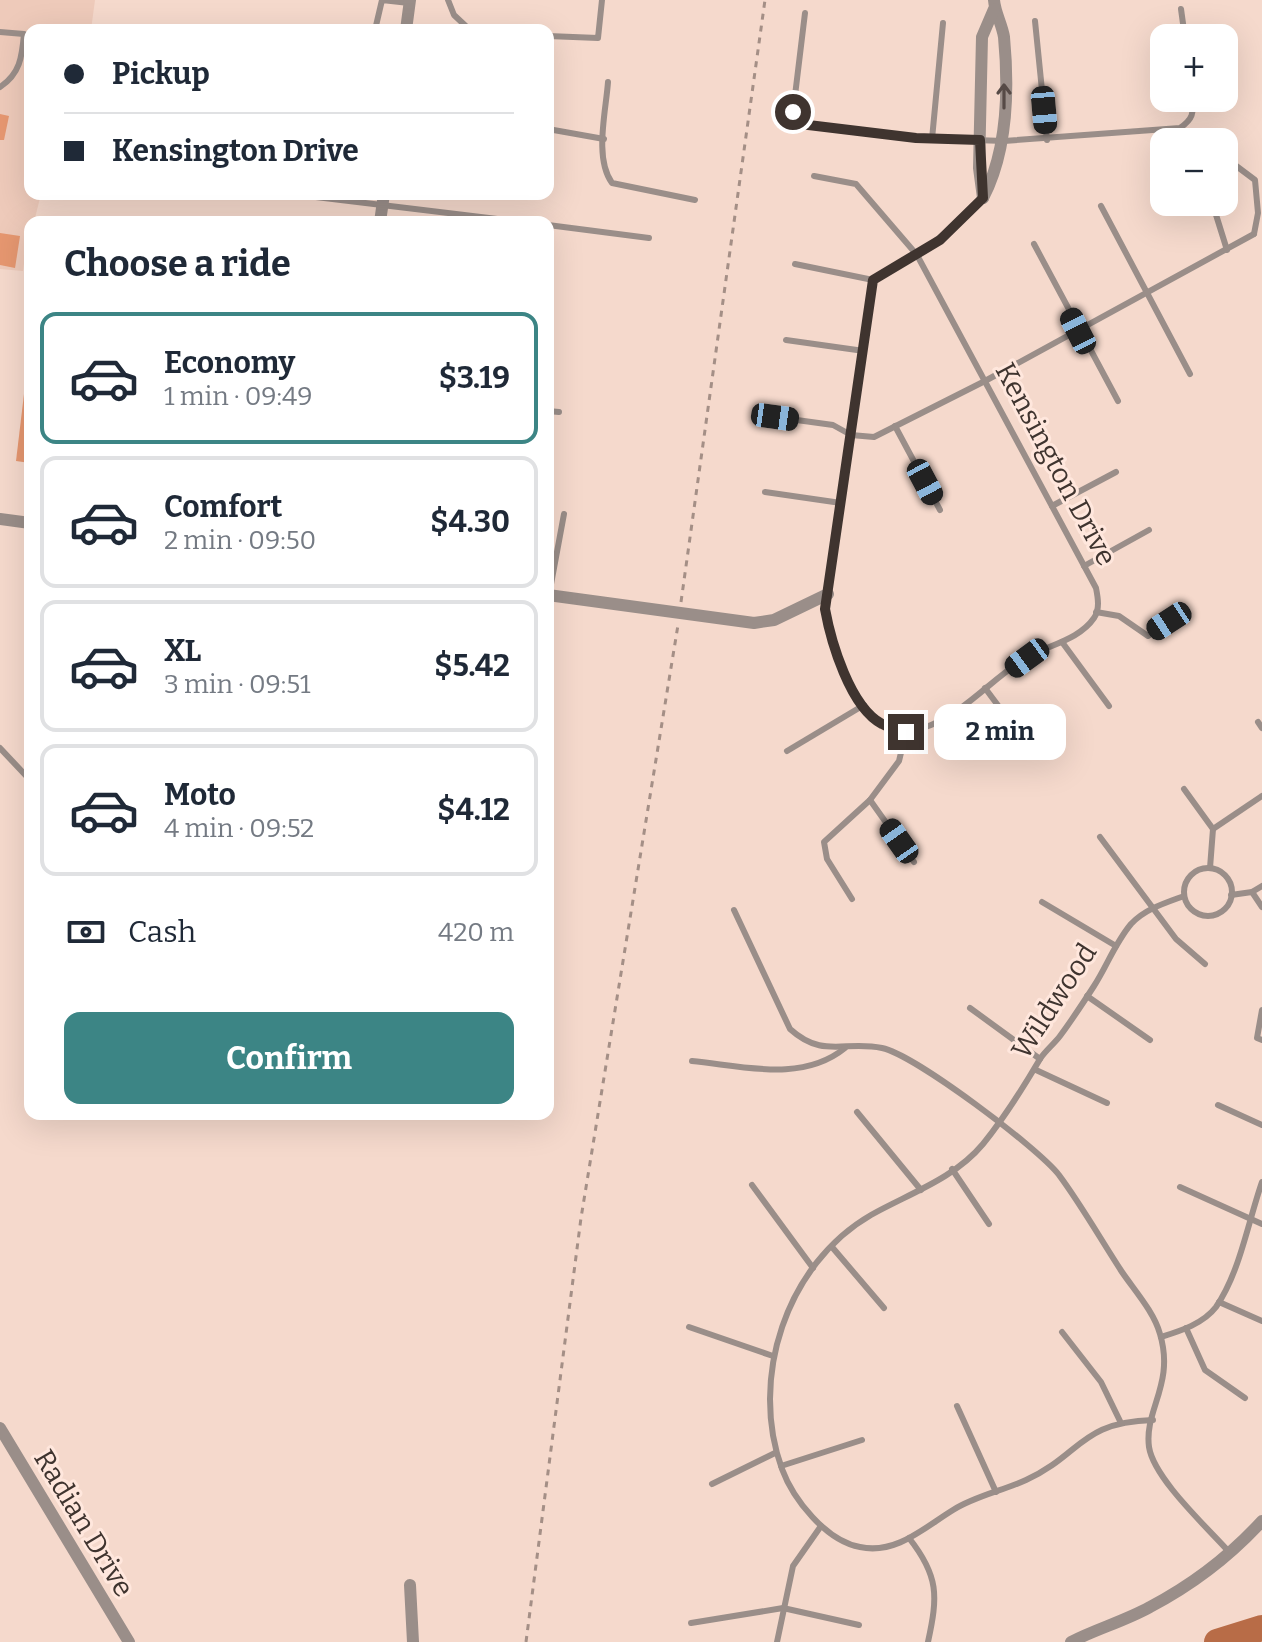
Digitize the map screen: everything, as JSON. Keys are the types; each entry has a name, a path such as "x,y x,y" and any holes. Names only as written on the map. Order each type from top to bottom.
{"street":[{"path":"407,24 409,2"},
{"path":"983,198 980,140 982,37 994,4"},
{"path":"983,198 996,174 1004,141 1004,34 994,4"},
{"path":"0,519 24,522"},
{"path":"554,596 754,623 774,620 828,594"},
{"name":"Radian Drive","path":"0,1428 129,1642"},
{"path":"1071,1642 1148,1608 1230,1553 1262,1521"},
{"path":"410,1585 413,1642"}],"lane":[{"path":"376,24 382,0 409,2"},
{"path":"448,0 454,15 464,24"},
{"path":"554,36 598,38 602,0"},
{"path":"1181,9 1183,24"},
{"path":"805,13 793,112 800,124 932,139 1047,140 1180,128 1190,121 1194,112"},
{"path":"1035,21 1047,140"},
{"path":"932,139 943,23"},
{"path":"0,32 24,34 19,66 10,80 0,87"},
{"path":"608,82 604,170 612,183 695,200"},
{"path":"554,130 604,139"},
{"path":"775,417 833,425 851,435 874,437 1078,331 1254,234 1260,214 1256,187 1251,174 1238,167"},
{"name":"Kensington Drive","path":"814,176 856,184 917,255 1096,588 1099,602 1094,617 1062,642 1027,658 933,725 906,732"},
{"path":"795,264 873,280 917,255 960,222 983,198"},
{"path":"387,200 433,211 473,216"},
{"path":"1101,206 1190,374"},
{"path":"433,211 433,216"},
{"path":"1216,216 1227,250"},
{"path":"554,226 649,238"},
{"path":"1254,234 1262,237"},
{"path":"1034,244 1118,401"},
{"path":"852,899 827,859 824,842 829,833 870,800 899,761 906,732 879,723 864,705 835,654 825,609 873,280"},
{"path":"786,340 864,351"},
{"path":"554,412 559,412"},
{"path":"895,426 940,510"},
{"path":"1052,506 1116,472"},
{"path":"765,492 841,503"},
{"path":"554,568 564,514"},
{"path":"1084,566 1149,530"},
{"path":"1096,612 1119,616 1148,636 1169,621"},
{"path":"1062,642 1109,706"},
{"path":"985,688 1032,751"},
{"path":"787,751 864,705"},
{"path":"0,748 24,774"},
{"path":"1184,789 1213,829 1210,868"},
{"path":"1213,829 1262,796"},
{"path":"870,800 914,862"},
{"path":"1100,837 1179,944 1205,964"},
{"path":"1210,868 1229,880 1231,895 1225,909 1204,916 1191,909 1184,896 1190,876 1210,868"},
{"path":"1231,895 1252,892 1262,886"},
{"path":"1252,892 1262,907"},
{"path":"1152,908 1184,896"},
{"path":"1042,902 1116,946"},
{"name":"Wildwood","path":"821,1526 787,1483 775,1453 771,1410 773,1356 793,1297 832,1247 870,1216 921,1190 981,1147 1087,996 1133,922 1152,908"},
{"path":"734,910 790,1029 813,1045 881,1048 905,1057 997,1124 1057,1173 1151,1315 1161,1337 1166,1378 1153,1420 1149,1444 1152,1458 1162,1474 1230,1553"},
{"path":"1087,996 1150,1040"},
{"path":"970,1008 1040,1059"},
{"path":"1262,1010 1257,1038 1262,1040"},
{"path":"692,1061 784,1070 830,1060 845,1048"},
{"path":"1036,1070 1107,1103"},
{"path":"1218,1105 1262,1125"},
{"path":"857,1112 921,1190"},
{"path":"952,1169 989,1224"},
{"path":"1161,1337 1206,1317 1219,1302 1262,1182"},
{"path":"752,1185 813,1268"},
{"path":"1180,1187 1262,1224"},
{"path":"832,1247 884,1308"},
{"path":"1219,1302 1262,1321"},
{"path":"689,1327 773,1356"},
{"path":"1186,1328 1205,1370 1245,1398"},
{"path":"1062,1332 1101,1382 1120,1421"},
{"path":"957,1406 996,1492"},
{"path":"777,1642 793,1566 821,1526 859,1548 890,1546 909,1538 956,1508 1029,1479 1092,1432 1120,1421 1153,1420"},
{"path":"781,1466 862,1440"},
{"path":"712,1484 775,1453"},
{"path":"909,1538 922,1554 935,1583 936,1606 928,1642"},
{"path":"691,1623 783,1608 859,1625"}],"path":[{"path":"526,1642 581,1218 680,612 765,0"}],"shaded area":[{"path":"0,0 95,0 92,24 24,24 24,200 40,200 36,216 24,216 23,271 0,269"}],"building":[{"path":"0,114 9,116 4,140 0,140"},
{"path":"0,233 20,236 15,268 0,265"},
{"path":"24,394 24,462 16,461"}],"waterway":[{"path":"1217,1642 1262,1628"}],"route":[{"path":"793,112 800,124 916,138 980,140 979,168 983,198 940,240 873,280 825,609 835,654 859,700 879,723 906,732"}]}
